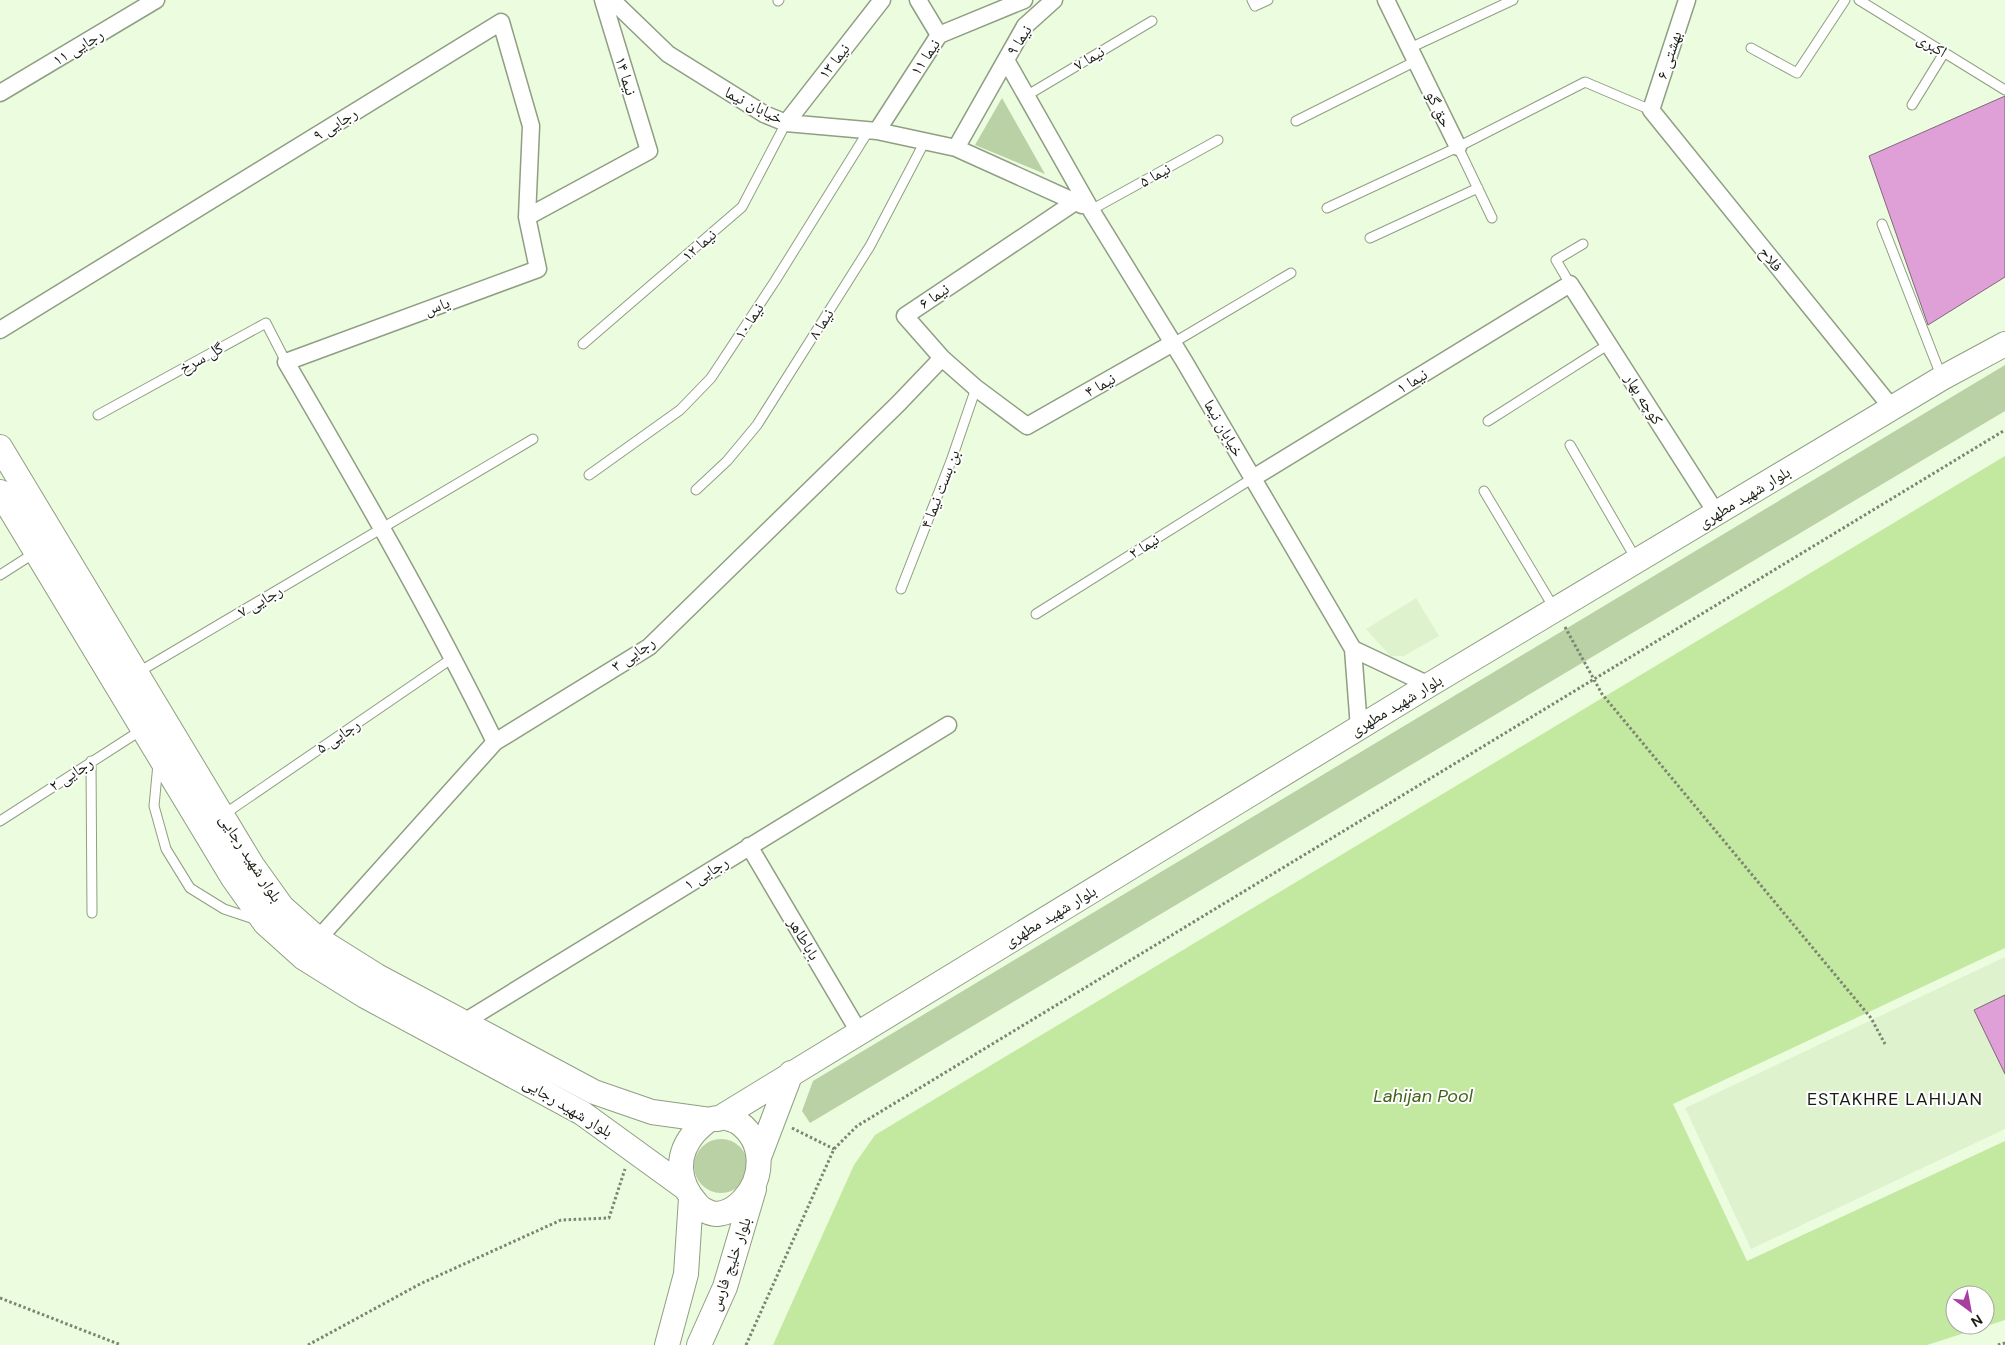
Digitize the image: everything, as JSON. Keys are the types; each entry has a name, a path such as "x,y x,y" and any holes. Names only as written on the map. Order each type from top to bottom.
{"main road":[{"name":"بلوار شهید مطهری","path":"714,1119 1429,685 1942,378 2005,344"},
{"name":"بلوار شهید رجایی","path":"0,447 252,865 282,907 318,939 377,976 594,1092 652,1112 714,1119"},
{"name":"بلوار شهید رجایی","path":"0,492 233,878 265,923 304,958 365,996 582,1113 632,1148 688,1192"},
{"path":"143,729 163,717"},
{"path":"759,1157 752,1139 738,1123 724,1117 714,1119 698,1129 683,1150 681,1174 688,1192 701,1208 715,1214 730,1211 741,1202 757,1182 759,1157 791,1073"},
{"name":"بلوار خلیج فارس","path":"699,1345 725,1287 757,1182"},
{"path":"667,1345 686,1274 688,1192"}],"street":[{"name":"رجایی ۱۱","path":"0,93 156,0"},
{"name":"نیما ۱۴","path":"527,216 649,151 603,0"},
{"name":"خیابان نیما","path":"612,0 668,54 746,105 786,123 873,131 956,148 1091,210"},
{"name":"نیما ۱۳","path":"786,123 882,0"},
{"path":"918,0 939,35"},
{"name":"نیما ۱۱","path":"873,131 939,35 1024,0"},
{"name":"نیما ۹","path":"956,148 1025,26 1054,0"},
{"name":"حق گو","path":"1386,0 1458,148"},
{"name":"بهشتی ۶","path":"1651,110 1687,0"},
{"name":"رجایی ۹","path":"0,330 501,22 532,126 527,216"},
{"name":"خیابان نیما","path":"1006,60 1091,210 1173,343 1353,649 1359,728"},
{"name":"فلاح","path":"1651,110 1892,408"},
{"name":"نیما ۶","path":"1026,426 976,388 942,358 905,316 1075,202"},
{"name":"یاس","path":"286,362 538,269 527,216"},
{"name":"کوچه بهار","path":"1570,284 1717,514"},
{"name":"نیما ۱","path":"1253,478 1570,284"},
{"name":"نیما ۴","path":"1026,426 1173,343"},
{"name":"رجایی ۳","path":"318,939 495,742 649,647 891,411 942,358"},
{"path":"286,362 384,528 454,657 495,742"},
{"path":"1353,649 1429,685"},
{"name":"رجایی ۱","path":"464,1022 948,725"},
{"name":"باباطاهر","path":"749,846 859,1032"}],"lane":[{"path":"1252,0 1255,6 1268,0"},
{"path":"1296,121 1513,0"},
{"path":"1751,48 1797,74 1845,0"},
{"name":"اکبری","path":"1859,0 2005,89"},
{"name":"نیما ۷","path":"1026,96 1152,21"},
{"path":"1912,105 1944,53"},
{"path":"1327,208 1458,148 1585,82 1651,110"},
{"name":"نیما ۱۲","path":"583,344 742,207 786,123"},
{"name":"نیما ۱۰","path":"589,476 680,410 712,378 873,131"},
{"name":"نیما ۵","path":"1091,210 1218,140"},
{"name":"نیما ۸","path":"696,490 727,461 757,425 870,246 924,142"},
{"name":"حق گو","path":"1458,148 1492,218"},
{"path":"1370,238 1478,188"},
{"path":"1882,224 1942,378"},
{"path":"1570,284 1556,260 1583,244"},
{"path":"1173,343 1291,273"},
{"name":"گل سرخ","path":"98,415 266,323 286,362"},
{"path":"1488,421 1609,344"},
{"name":"بن بست نیما ۴","path":"901,589 951,461 976,388"},
{"name":"رجایی ۷","path":"136,673 533,439"},
{"path":"1570,445 1637,562"},
{"name":"نیما ۲","path":"1036,614 1253,478"},
{"path":"1484,492 1556,610"},
{"path":"0,575 36,552"},
{"name":"رجایی ۵","path":"223,815 454,657"},
{"name":"رجایی ۲","path":"0,821 143,729"},
{"path":"158,754 154,806 166,849 190,888 224,909 265,923"},
{"path":"91,761 92,913"}],"path":[{"path":"746,1345 834,1149 857,1126 2005,430"},
{"path":"1556,610 1602,694 1871,1018 1885,1044"},
{"path":"774,1119 834,1149"},
{"path":"308,1345 420,1284 561,1220 609,1218 632,1148"},
{"path":"0,1298 121,1345"},
{"path":"1998,1345 2005,1343"}],"shaded area":[{"path":"1002,98 1045,174 975,145"},
{"path":"2005,365 2005,411 810,1123 802,1111 813,1081"},
{"path":"1416,598 1439,636 1404,656 1390,656 1366,629"},
{"path":"2005,957 2005,1129 1751,1249 1685,1108"},
{"path":"716,1139 726,1139 736,1143 744,1151 748,1166 744,1181 736,1189 726,1193 716,1193 706,1189 698,1181 694,1171 694,1161 698,1151 706,1143"}],"water":[{"name":"Lahijan Pool","path":"2005,456 2005,948 1673,1104 1747,1261 2005,1141 2005,1320 1995,1323 1995,1285 1945,1285 1945,1335 1958,1335 1927,1345 773,1345 854,1165 875,1135"}],"building":[{"path":"2005,96 2005,277 1928,325 1869,156"},
{"path":"2005,995 2005,1074 1974,1010"}],"district":[{"name":"ESTAKHRE LAHIJAN","path":"1895,1099"}]}
